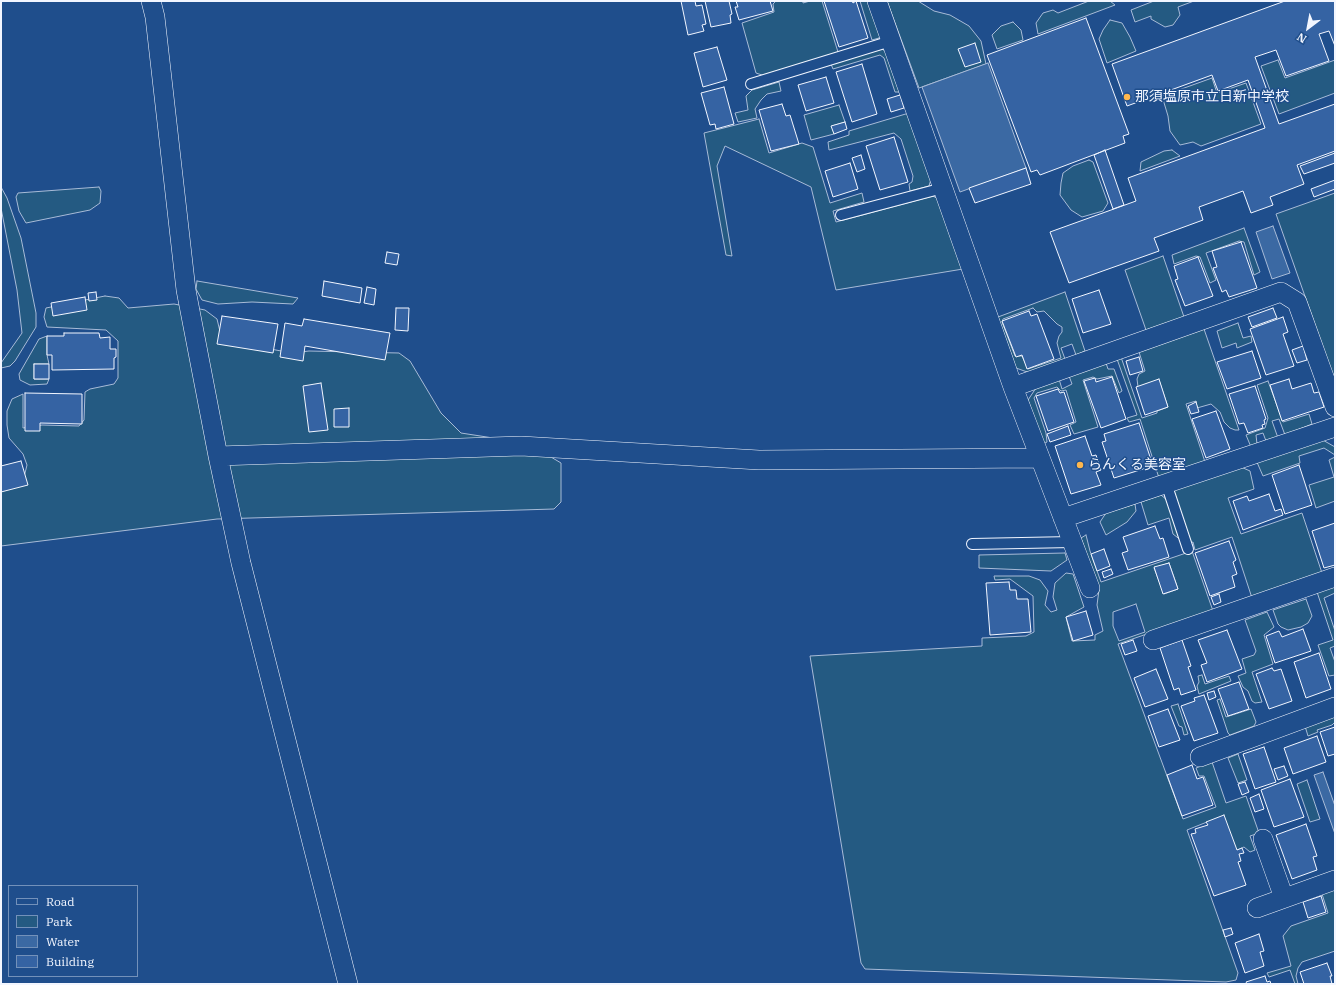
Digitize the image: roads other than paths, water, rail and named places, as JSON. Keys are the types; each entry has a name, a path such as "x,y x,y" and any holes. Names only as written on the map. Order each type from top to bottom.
{"street":[{"path":"151,1 155,17 186,290 218,456 241,563 348,984"},
{"path":"877,1 1040,458 1090,588"},
{"path":"1014,386 1281,292 1297,302 1335,407"},
{"path":"1063,518 1335,427"},
{"path":"218,456 521,446 759,460 1040,458"},
{"path":"1153,640 1335,578"},
{"path":"1200,757 1335,707"},
{"path":"1264,839 1284,898"},
{"path":"1257,908 1335,880"}],"lane":[{"path":"751,84 891,41"},
{"path":"841,215 943,188"},
{"path":"1166,483 1188,549"},
{"path":"972,544 1072,542"}],"water":[{"path":"988,63 1026,168 960,192 922,87"},
{"path":"1273,226 1290,273 1272,279 1256,232"},
{"path":"1323,772 1335,806 1335,834 1314,775"}],"place":[{"name":"那須塩原市立日新中学校","path":"1127,97"},
{"name":"らんくる美容室","path":"1080,465"}]}
